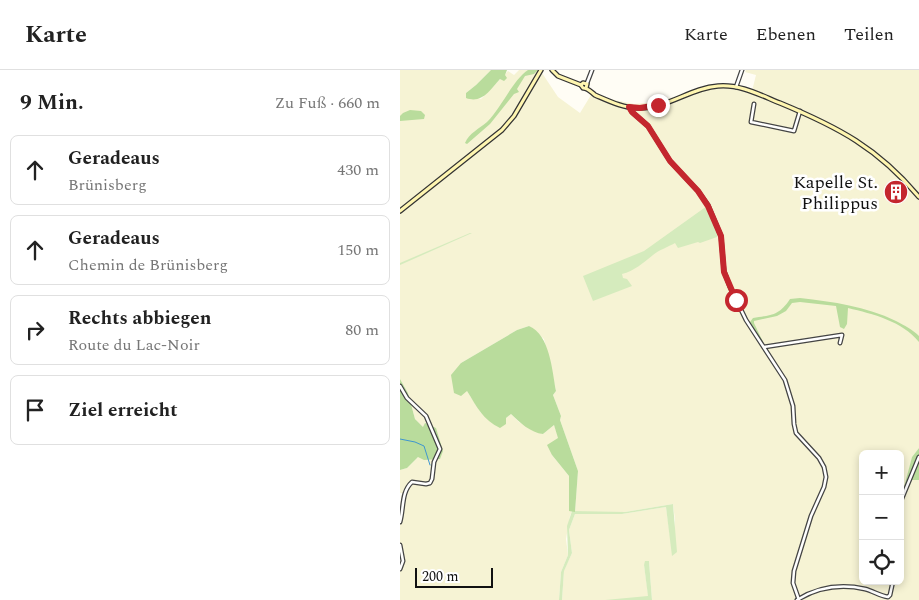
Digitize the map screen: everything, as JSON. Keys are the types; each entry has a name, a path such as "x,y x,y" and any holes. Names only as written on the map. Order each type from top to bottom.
{"main road":[{"path":"400,211 502,130 514,116 541,70"},
{"path":"552,70 558,76 575,84 582,85 583,88 586,88 593,94 629,107 650,107 711,87 736,87 753,92 835,127 862,144 895,171 919,197"},
{"path":"582,85 586,83 586,88"}],"street":[{"path":"586,83 592,70"},
{"path":"736,87 742,70"},
{"path":"754,104 751,122 794,131 800,111"},
{"path":"629,107 648,126 665,154 698,191 708,206 722,238 724,266 728,282 742,313 785,380 793,405 796,433 820,458 824,467 826,479 820,498 811,516 794,571 794,583 798,600 806,595 834,587 864,589 886,597 890,596 894,585"},
{"path":"764,347 842,335 840,343"},
{"path":"400,386 407,398 426,416 440,449 434,462 430,483 412,482 404,492 400,522"},
{"path":"903,495 919,457"},
{"path":"400,545 403,561 400,569"}],"shaded area":[{"path":"400,70 491,70 466,93 481,99 508,71 514,75 519,70 540,70 558,97 580,113 591,95 634,104 657,102 718,84 752,91 756,75 745,72 746,70 919,70 919,448 912,457 905,486 912,480 919,480 919,600 652,600 649,561 644,565 649,600 562,600 564,570 572,553 569,530 575,514 622,514 666,507 673,556 675,520 673,504 625,512 575,512 578,471 553,395 556,391 544,339 529,326 517,330 461,363 467,391 481,413 506,418 511,414 519,422 543,434 554,425 559,438 552,455 569,476 569,510 572,511 566,539 568,555 561,572 559,600 400,600 400,508 402,493 400,493 400,470 407,468 418,457 424,428 415,419 408,393 400,379"}],"green space":[{"path":"491,70 507,70 505,75 507,78 504,81 500,79 481,98 466,98 466,93"},
{"path":"528,70 538,70 534,74 525,76 517,89 519,92 514,94 490,124 467,144 465,143 472,134 487,122 517,81"},
{"path":"410,110 421,111 425,115 424,119 400,121 400,116"},
{"path":"707,206 719,232 717,237 678,248 675,243 655,253 642,264 622,274 623,278 627,279 632,286 593,301 583,276 644,251"},
{"path":"472,233 400,265 400,263"},
{"path":"800,298 849,305 884,316 914,331 919,336 919,342 904,329 886,319 848,308 847,324 844,329 840,327 836,306 800,302 792,303 786,311 777,316 754,321 764,344 750,322 753,318 774,314 782,309 790,299"},
{"path":"529,326 542,337 546,345 556,391 553,395 578,471 575,512 569,511 569,476 552,455 547,445 558,438 554,425 543,434 534,432 525,427 511,414 506,418 506,424 500,428 485,417 467,391 461,396 454,393 451,375 461,363 517,330"},
{"path":"400,379 408,393 415,419 423,427 425,423 436,428 443,451 440,459 424,460 418,457 407,468 400,470"},
{"path":"919,448 919,480 912,480 904,487 912,457"},
{"path":"673,504 677,552 672,556 666,507 622,514 575,514 569,530 572,553 564,571 562,600 559,600 561,572 568,555 567,526 572,511 625,512"},
{"path":"645,561 649,561 652,600 605,600 648,596"}],"waterway":[{"path":"400,439 424,446 430,465"}],"place":[{"name":"Kapelle St. Philippus","path":"896,192"}],"route":[{"path":"658,105 640,108 629,107 648,126 670,161 698,191 708,206 721,236 724,272 736,300"}]}
